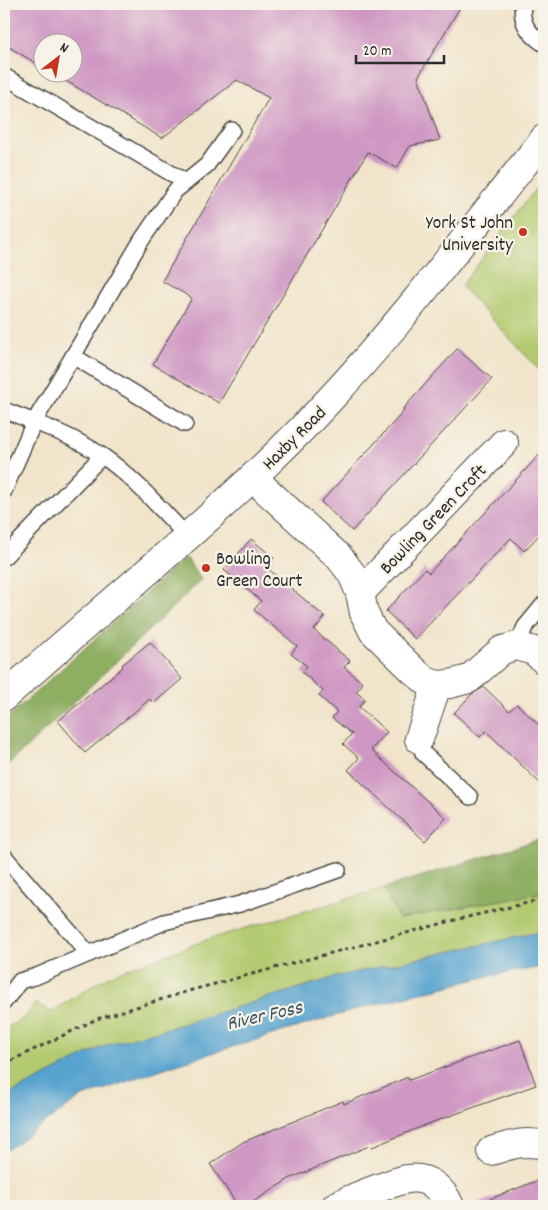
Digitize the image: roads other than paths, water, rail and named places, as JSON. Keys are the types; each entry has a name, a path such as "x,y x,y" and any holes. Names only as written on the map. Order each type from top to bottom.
{"street":[{"name":"Haxby Road","path":"4,697 65,641 253,478 333,396 395,325 544,139"},
{"name":"Bowling Green Croft","path":"360,593 504,443"},
{"path":"253,478 339,557 352,574 360,593 364,613 374,631 426,681 437,685 469,679 502,650 517,646 534,651 544,660"},
{"path":"419,739 437,685"},
{"path":"491,1151 516,1143 533,1142 544,1145"},
{"path":"336,1206 408,1178 423,1180 436,1185 450,1206"}],"lane":[{"path":"523,4 524,26 533,37 544,44"},
{"path":"4,76 186,182"},
{"path":"4,491 34,422 141,241 175,191 207,165 232,130"},
{"path":"73,356 185,424"},
{"path":"4,410 64,434 102,456 134,482 188,536"},
{"path":"4,557 102,456"},
{"path":"517,646 524,627 544,604"},
{"path":"419,739 422,753 470,797"},
{"path":"4,856 89,954"},
{"path":"4,1002 20,981 164,922 240,904 338,870"}],"water":[{"name":"River Foss","path":"544,931 544,967 488,976 361,1008 176,1064 80,1098 4,1152 4,1097 106,1045 169,1028 339,976"}],"place":[{"name":"York St John University","path":"523,232"},
{"name":"Bowling Green Court","path":"206,568"}]}
